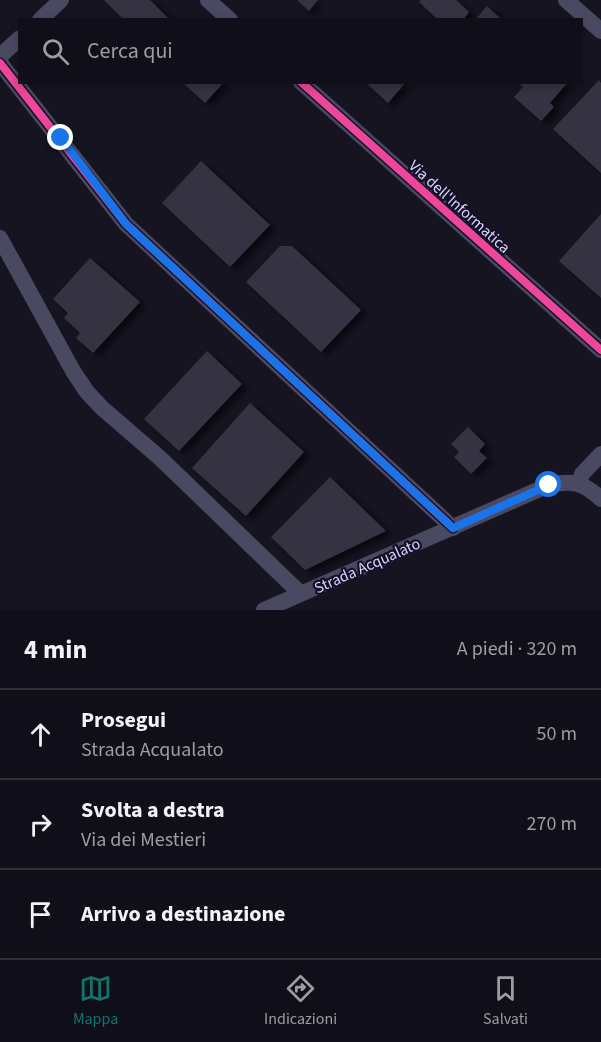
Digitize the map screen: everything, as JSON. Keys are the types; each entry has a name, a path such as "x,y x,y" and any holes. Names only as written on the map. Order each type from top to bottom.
{"street":[{"path":"42,18 61,0"},
{"path":"208,0 228,18"},
{"path":"566,0 601,31"},
{"path":"0,56 18,40"},
{"path":"0,63 126,224 453,528"},
{"name":"Via dell'Informatica","path":"303,84 601,350"},
{"path":"0,238 73,371 87,392 102,408 160,458 301,594"},
{"path":"601,454 582,474 579,483 601,499"},
{"name":"Strada Acqualato","path":"264,610 549,485 564,482 579,483"}],"building":[{"path":"104,0 150,0 168,18 122,18"},
{"path":"297,0 318,0 309,11"},
{"path":"421,0 456,0 469,12 464,18 436,18 419,2"},
{"path":"487,6 500,18 477,18"},
{"path":"599,80 601,83 601,173 553,129"},
{"path":"184,84 222,84 205,103"},
{"path":"367,84 404,84 388,103"},
{"path":"520,84 566,84 550,103 554,107 541,121 514,97 523,87"},
{"path":"201,161 270,225 230,267 162,203"},
{"path":"601,214 601,298 559,261"},
{"path":"280,246 292,246 361,310 321,352 246,282"},
{"path":"90,258 140,302 93,353 76,338 80,333 64,318 68,313 53,299"},
{"path":"207,351 242,384 179,451 144,419"},
{"path":"250,403 304,452 246,516 192,468"},
{"path":"468,427 485,444 479,451 487,458 471,474 454,457 459,452 451,444"},
{"path":"330,477 386,531 305,570 271,537"}],"cycle path":[{"path":"0,63 126,224 453,528"},
{"path":"303,84 601,350"}],"route":[{"path":"61,138 126,224 453,528 549,485"}]}
